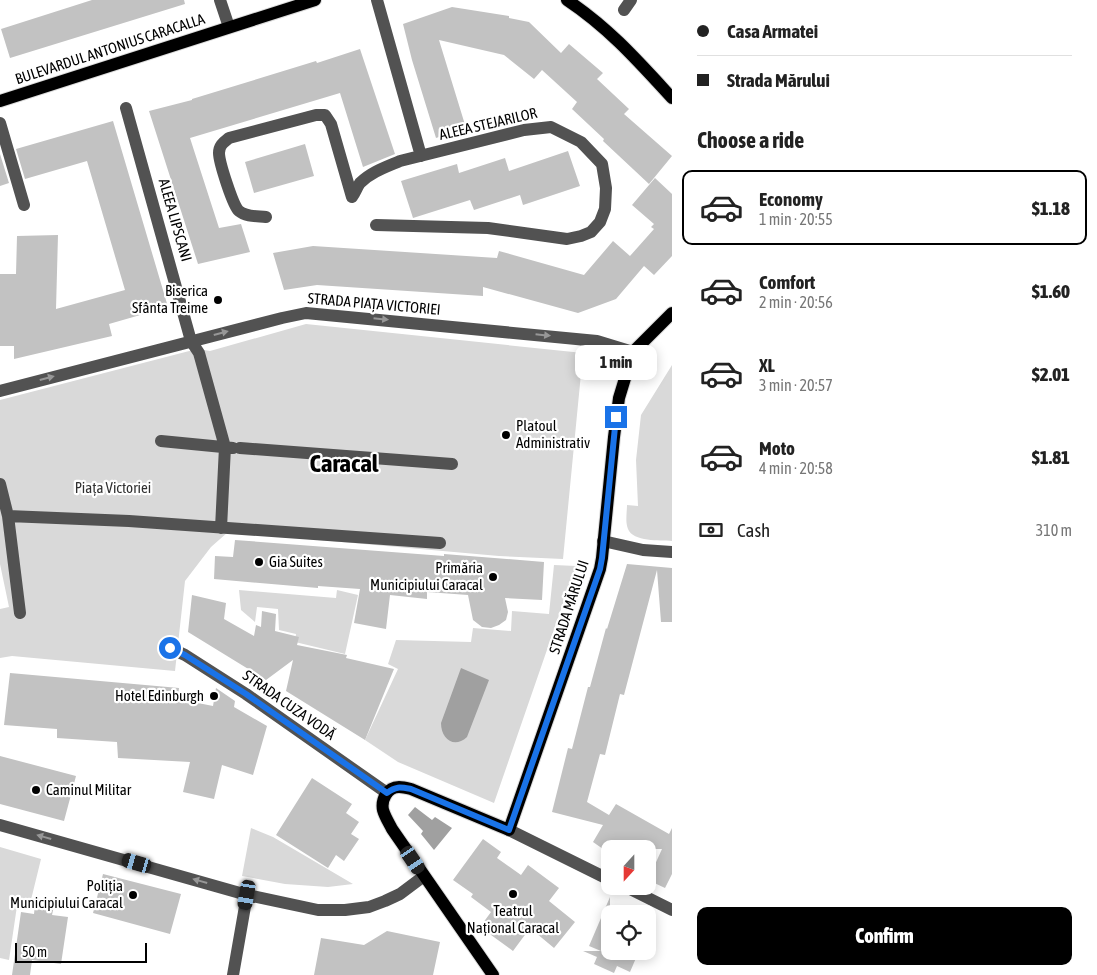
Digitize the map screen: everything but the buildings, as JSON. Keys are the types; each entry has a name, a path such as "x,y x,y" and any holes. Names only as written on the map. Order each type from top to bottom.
{"main road":[{"name":"BULEVARDUL ANTONIUS CARACALLA","path":"0,101 315,0"},
{"path":"567,0 613,36 641,63 672,98"},
{"name":"STRADA MĂRULUI","path":"509,830 600,569 619,398 633,352 672,313"},
{"path":"493,975 424,876 386,817 383,800 393,788 411,789 509,830"}],"street":[{"path":"220,0 229,27"},
{"path":"376,0 421,156"},
{"name":"ALEEA LIPSCANI","path":"126,108 191,341 199,354 233,448 220,528"},
{"name":"ALEEA STEJARILOR","path":"266,217 247,215 239,211 233,202 221,163 219,152 222,143 229,138 316,115 325,116 331,124 352,197 359,184 382,168 400,161 524,130 551,127 581,142 602,164 606,188 605,209 600,222 591,232 581,236 567,238 488,228 376,225"},
{"path":"0,124 24,205"},
{"name":"STRADA PIAȚA VICTORIEI","path":"0,391 306,312 597,341 633,352"},
{"path":"161,441 452,464"},
{"path":"0,484 8,516 20,613"},
{"path":"8,516 129,521 440,543"},
{"path":"603,541 643,550 672,552"},
{"name":"STRADA CUZA VODĂ","path":"170,648 185,655 246,694 387,793"},
{"path":"0,825 247,895 318,910 345,910 369,907 385,902 400,894 424,876"},
{"path":"509,830 601,876"},
{"path":"233,975 247,895"},
{"path":"642,895 672,910"}],"green space":[{"name":"Piața Victoriei","path":"306,324 583,353 563,559 499,556 228,532 211,547 185,581 175,671 12,656 0,658 0,609 9,607 0,564 0,400 197,349 210,351"},
{"path":"672,365 672,541 647,540 635,536 628,529 626,520 627,505 638,506 636,460 641,415"},
{"path":"554,565 576,566 494,803 398,762 365,740 398,669 388,664 396,640 471,642 473,628 511,631 512,611 549,614"},
{"path":"239,590 336,598 337,590 358,595 345,654 295,642 296,634 279,630 278,609 257,607 255,622 241,610"},
{"path":"251,828 273,837 353,884 328,887 285,884 242,876"},
{"path":"0,847 41,859 29,908 17,906 9,960 0,958"}],"shaded area":[{"path":"461,668 489,680 467,737 462,741 453,742 443,734 441,723"},
{"path":"415,807 432,820 435,817 452,828 434,850 421,834 423,831 408,815"}],"place":[{"name":"Biserica Sfânta Treime","path":"218,300"},
{"name":"Platoul Administrativ","path":"506,435"},
{"name":"Gia Suites","path":"259,562"},
{"name":"Primăria Municipiului Caracal","path":"493,577"},
{"name":"Hotel Edinburgh","path":"214,696"},
{"name":"Caminul Militar","path":"36,790"},
{"name":"Teatrul Național Caracal","path":"513,894"},
{"name":"Poliția Municipiului Caracal","path":"133,895"}],"district":[{"name":"Caracal","path":"344,463"}],"route":[{"path":"170,648 185,655 246,694 387,793 393,788 411,789 509,830 600,569 616,417"}]}
